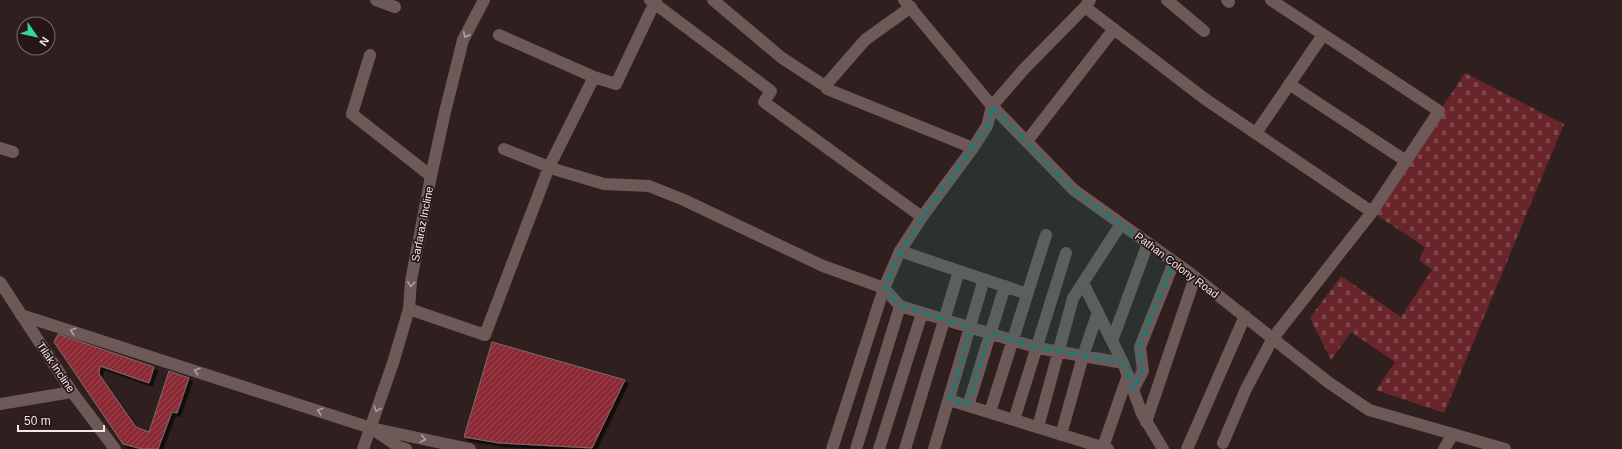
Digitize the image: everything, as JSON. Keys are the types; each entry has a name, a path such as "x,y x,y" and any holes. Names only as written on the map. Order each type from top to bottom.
{"street":[{"path":"376,0 396,7"},
{"name":"Sarfaraz Incline","path":"362,449 371,428 409,310 411,281 431,176 463,40 484,0"},
{"path":"713,0 782,58 828,89 973,148"},
{"path":"1167,0 1204,31"},
{"path":"1223,443 1246,389 1273,338 1372,212 1439,111 1271,0"},
{"path":"498,35 594,77 616,84 654,1 771,91 764,102 922,217"},
{"path":"825,86 865,40 908,4"},
{"name":"Pathan Colony Road","path":"908,4 992,106 1074,190 1195,277 1328,382 1369,410 1505,449"},
{"path":"832,449 884,288 900,251 922,217 973,148 987,126 992,106 1024,69 1088,4 1114,29 1206,100 1372,212"},
{"path":"1027,141 1114,29"},
{"path":"1256,134 1323,34"},
{"path":"370,55 352,114 431,176"},
{"path":"409,310 485,336 549,167 594,77"},
{"path":"1290,84 1406,161"},
{"path":"0,148 13,152"},
{"path":"504,149 549,167 604,184 649,186 684,200 823,266 884,288 900,306 1036,348 1123,363"},
{"path":"1038,427 1073,298 1121,224"},
{"path":"990,412 1046,235"},
{"path":"1112,341 1148,243"},
{"path":"900,251 1027,294"},
{"path":"1014,420 1066,253"},
{"path":"1133,390 1143,371 1140,346 1174,262"},
{"path":"905,449 959,271"},
{"path":"1146,422 1195,277"},
{"path":"934,449 984,279"},
{"name":"Tilak Incline","path":"0,282 72,392 115,449"},
{"path":"1083,283 1123,363 1146,422 1163,449"},
{"path":"968,406 1005,286"},
{"path":"856,449 900,306"},
{"path":"1061,435 1083,356 1098,312"},
{"path":"879,449 922,313"},
{"path":"21,315 371,428 470,449"},
{"path":"1187,449 1245,316"},
{"path":"949,400 1106,448 1128,375"},
{"path":"0,404 72,392"},
{"path":"371,428 399,447 406,449"},
{"path":"1444,449 1453,434"}],"highlighted area":[{"path":"992,106 1074,190 1174,262 1140,347 1143,371 1133,390 1123,363 1038,348 990,334 968,406 949,400 970,328 900,306 884,288 900,251 922,217 987,126"}],"green space":[{"path":"1465,73 1564,124 1444,413 1376,390 1395,362 1351,332 1331,360 1310,318 1341,276 1401,317 1432,270 1419,260 1425,247 1372,212"}],"building":[{"path":"58,334 154,367 149,383 100,366 99,374 136,427 149,432 169,371 189,378 177,413 172,412 158,449 142,449 123,444 54,342"},
{"path":"492,342 625,380 592,448 499,443 464,437"}]}
